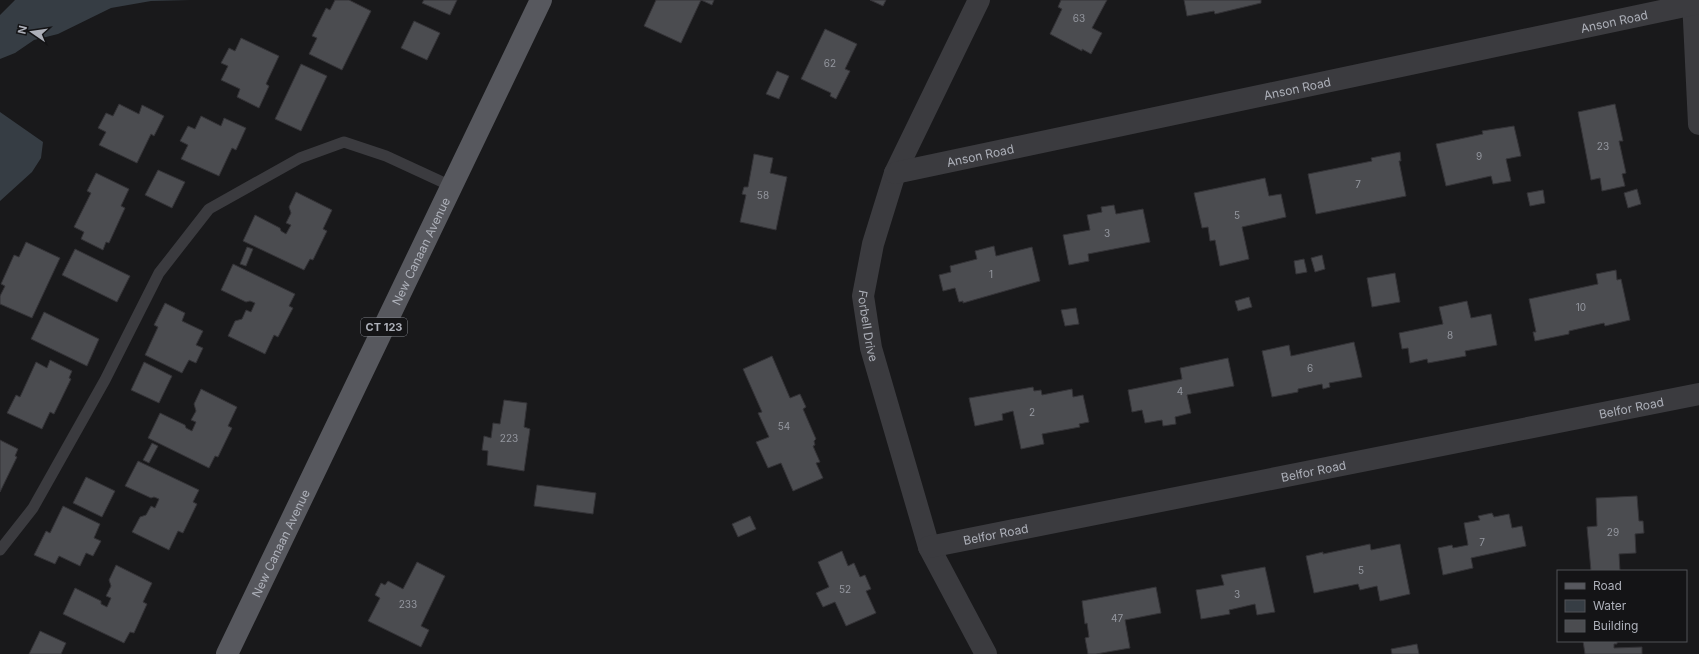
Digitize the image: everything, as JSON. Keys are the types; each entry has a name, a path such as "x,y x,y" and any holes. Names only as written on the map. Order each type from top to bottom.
{"main road":[{"name":"New Canaan Avenue","path":"227,654 541,0"}],"street":[{"name":"Forbell Drive","path":"979,0 895,173 873,244 863,296 871,348 929,547 986,654"},
{"name":"Anson Road","path":"895,173 1695,2"},
{"path":"1695,2 1699,124"},
{"name":"Belfor Road","path":"929,547 1699,394"}],"lane":[{"path":"0,550 33,508 105,380 159,272 210,209 300,158 344,142 386,156 451,186"}],"water":[{"path":"15,0 190,0 151,1 111,8 58,34 34,40 15,53 0,59 0,15"},
{"path":"0,112 43,142 41,158 32,172 0,201"}],"building":[{"path":"335,0 349,0 371,11 342,70 309,54 317,38 312,36 326,8 330,10"},
{"path":"424,0 457,0 450,15 422,3"},
{"path":"656,0 701,0 681,43 644,26"},
{"path":"701,0 714,0 712,5"},
{"path":"870,0 886,0 883,6"},
{"path":"1061,0 1107,0 1092,28 1102,33 1091,54 1082,49 1082,51 1050,34 1062,9 1058,7"},
{"path":"1184,0 1261,0 1261,3 1215,14 1214,11 1187,16"},
{"path":"414,21 440,33 427,60 401,48"},
{"path":"825,29 857,44 845,69 850,71 836,99 830,96 831,93 801,79"},
{"path":"241,38 279,56 266,84 269,86 259,108 237,97 240,89 221,80 228,66 221,63 229,48 235,51"},
{"path":"301,64 327,76 301,131 275,119"},
{"path":"777,71 789,76 779,99 766,94"},
{"path":"119,104 139,114 142,105 164,116 154,136 151,134 137,163 99,145 106,132 98,128 106,113 113,116"},
{"path":"1615,104 1623,141 1619,141 1626,173 1622,174 1625,186 1602,191 1600,178 1591,180 1578,112"},
{"path":"201,116 221,126 224,118 246,128 236,150 232,148 219,176 181,159 188,145 180,141 188,126 195,129"},
{"path":"1514,126 1521,156 1506,159 1511,181 1493,184 1491,176 1446,186 1436,144 1483,134 1482,131"},
{"path":"1400,152 1401,161 1399,161 1406,196 1316,214 1308,174 1372,161 1371,158"},
{"path":"754,154 773,158 770,173 787,177 776,230 740,222 746,195 742,194 744,187 748,187"},
{"path":"158,170 185,182 172,208 145,195"},
{"path":"96,173 129,189 121,206 125,208 109,243 106,242 103,250 81,239 84,232 74,227 91,193 87,191"},
{"path":"1265,178 1269,196 1281,194 1286,217 1242,227 1249,259 1220,266 1215,240 1210,241 1208,227 1202,228 1194,193"},
{"path":"1637,189 1641,204 1628,208 1624,193"},
{"path":"1543,190 1545,203 1530,206 1527,193"},
{"path":"296,192 332,210 323,229 327,231 313,260 310,259 304,270 243,241 255,215 280,228 281,231 286,234 291,225 286,223 291,213 289,207"},
{"path":"1114,205 1116,214 1143,209 1150,242 1088,254 1089,261 1069,265 1063,235 1090,230 1087,215 1102,212 1101,207"},
{"path":"26,242 60,258 32,318 0,304 0,296 5,286 1,284 14,255 19,257"},
{"path":"994,246 996,256 1032,247 1040,281 963,303 963,301 959,302 955,288 943,291 939,275 951,272 950,266 977,259 975,251"},
{"path":"247,247 253,249 246,266 240,264"},
{"path":"75,249 130,276 117,302 62,275"},
{"path":"1322,255 1325,269 1315,272 1311,258"},
{"path":"1304,259 1307,272 1296,274 1294,261"},
{"path":"233,264 295,294 289,306 293,308 278,337 274,335 265,354 228,336 235,321 242,319 246,310 251,312 255,303 250,301 246,302 221,290"},
{"path":"1616,270 1617,280 1621,279 1630,320 1605,326 1604,323 1569,331 1569,334 1535,341 1533,332 1536,332 1529,299 1598,284 1596,274"},
{"path":"1395,273 1400,302 1372,307 1367,278"},
{"path":"1249,297 1252,307 1238,311 1235,301"},
{"path":"1467,301 1471,318 1491,314 1497,345 1465,351 1466,356 1428,363 1427,359 1410,363 1408,348 1402,349 1399,333 1443,324 1439,307"},
{"path":"165,303 185,313 182,321 203,331 196,345 203,348 196,363 189,360 182,373 145,355 158,327 154,325"},
{"path":"1076,308 1079,324 1065,326 1061,310"},
{"path":"44,312 99,339 87,366 31,339"},
{"path":"1354,342 1362,377 1329,383 1330,387 1323,389 1322,384 1298,389 1298,392 1272,397 1262,351 1289,345 1291,356"},
{"path":"772,356 790,398 800,394 806,407 803,409 816,439 814,441 815,445 813,446 820,462 816,463 823,478 793,491 781,463 768,468 756,442 769,437 758,413 762,412 743,369"},
{"path":"1228,358 1234,386 1187,395 1191,413 1175,417 1176,424 1163,426 1162,420 1145,423 1142,410 1132,412 1128,390 1182,379 1180,368"},
{"path":"50,360 72,371 69,378 71,379 54,414 50,412 42,429 7,413 16,395 20,397 36,362 47,368"},
{"path":"144,362 172,376 159,403 131,390"},
{"path":"1033,387 1034,391 1041,390 1042,395 1072,389 1073,397 1083,395 1089,422 1079,424 1080,427 1042,434 1044,444 1021,449 1013,411 1002,414 1003,420 975,426 969,398"},
{"path":"201,389 237,407 228,426 232,428 218,457 215,456 209,468 148,438 160,413 185,425 186,428 192,431 196,422 191,420 196,411 194,404"},
{"path":"504,400 527,403 524,427 530,429 524,471 487,465 488,451 482,450 484,436 491,438 493,423 500,424"},
{"path":"0,440 18,449 15,456 17,457 0,492"},
{"path":"152,443 158,446 149,463 143,460"},
{"path":"138,461 199,490 193,502 197,504 183,533 178,531 169,550 132,532 140,517 146,515 151,506 155,508 159,499 154,497 151,498 125,486"},
{"path":"86,477 115,491 102,517 73,503"},
{"path":"537,485 596,493 593,514 534,506"},
{"path":"1637,496 1639,521 1643,521 1644,533 1635,534 1636,553 1619,554 1620,570 1591,570 1587,527 1597,526 1596,498"},
{"path":"63,506 100,524 94,538 101,541 93,556 86,553 80,566 59,556 55,564 34,555 46,531 50,533"},
{"path":"1492,513 1494,517 1509,514 1512,528 1522,526 1526,546 1471,558 1473,568 1443,575 1438,548 1452,545 1453,548 1468,545 1464,523 1480,520 1478,516"},
{"path":"750,516 756,529 738,537 732,524"},
{"path":"1370,544 1371,550 1400,544 1410,594 1380,601 1377,586 1360,590 1358,584 1314,593 1306,556"},
{"path":"842,551 848,566 854,563 860,577 865,575 871,589 866,591 876,613 846,626 835,602 823,607 816,593 829,587 818,562"},
{"path":"417,562 445,576 421,626 429,630 421,647 368,621 380,598 375,595 381,583 385,585 388,581 403,589"},
{"path":"116,565 152,583 143,602 147,604 134,633 130,632 124,643 63,614 75,588 101,601 101,604 107,607 111,598 106,596 111,586 109,580"},
{"path":"1265,567 1275,612 1257,615 1255,604 1229,610 1230,614 1201,619 1196,590 1224,585 1221,575"},
{"path":"1156,587 1161,613 1125,620 1130,648 1088,654 1085,638 1089,637 1087,623 1085,624 1082,601"},
{"path":"40,631 66,643 61,654 29,654"},
{"path":"1583,642 1617,642 1617,644 1614,644 1614,648 1642,647 1642,654 1585,654"},
{"path":"1417,644 1419,654 1392,654 1391,649"}]}
